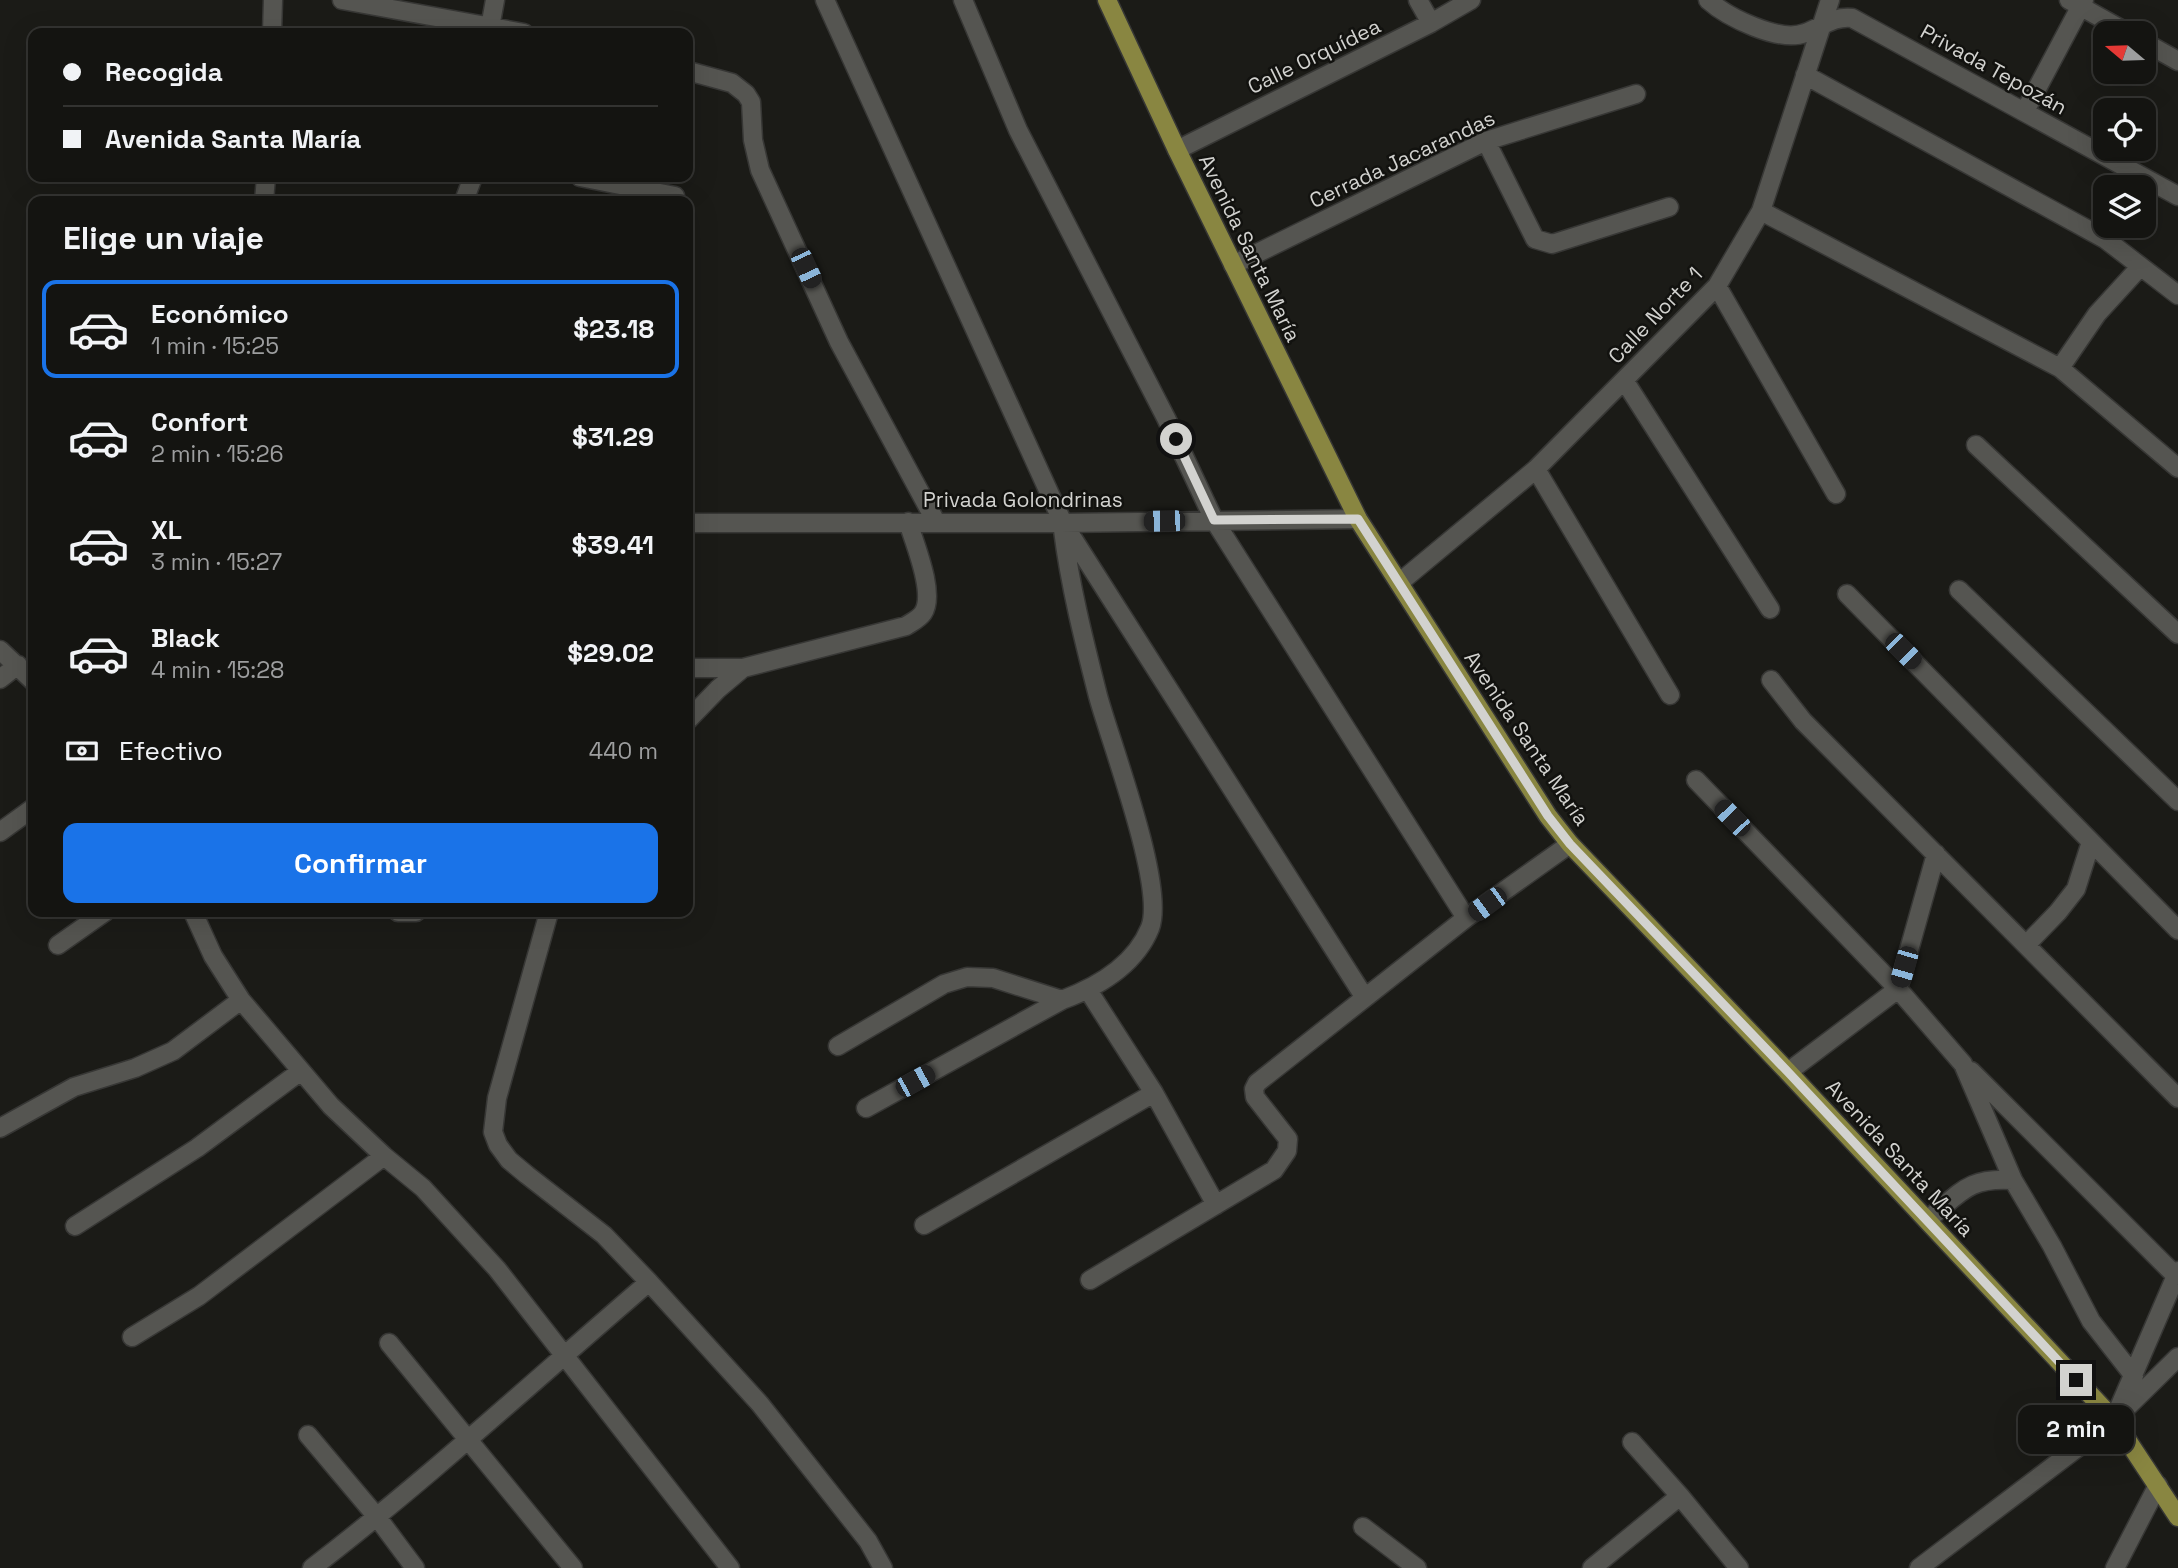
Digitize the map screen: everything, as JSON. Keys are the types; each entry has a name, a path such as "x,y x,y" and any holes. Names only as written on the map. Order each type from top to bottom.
{"main road":[{"name":"Avenida Santa María","path":"1107,0 1177,150 1358,519 1548,816 1570,844 2114,1420 2178,1517"}],"street":[{"path":"272,28 273,0"},
{"path":"342,0 485,28"},
{"path":"490,28 495,0"},
{"path":"825,0 1063,523 1365,998"},
{"path":"963,0 1018,130 1166,418 1214,520 1466,918"},
{"path":"1418,0 1431,23"},
{"name":"Calle Orquídea","path":"1177,150 1431,23 1471,0"},
{"name":"Privada Tepozán","path":"1708,0 1745,24 1780,34 1798,36 1841,17 1852,18 2178,196"},
{"name":"Calle Norte 1","path":"1399,583 1536,469 1717,286 1761,211 1830,0"},
{"path":"2025,111 2078,2 2109,21"},
{"path":"2156,49 2178,61"},
{"path":"693,72 740,87 751,102 753,140 760,170 839,342 936,522"},
{"path":"1805,75 2105,239 2178,295"},
{"name":"Cerrada Jacarandas","path":"1234,265 1486,141 1636,94"},
{"path":"1486,141 1535,239 1542,243 1552,244 1669,207"},
{"path":"602,182 675,196"},
{"path":"612,196 620,186"},
{"path":"1761,211 2060,368 2178,468"},
{"path":"2060,368 2097,314 2140,267"},
{"path":"1717,286 1836,494"},
{"path":"1624,380 1770,609"},
{"path":"1976,445 2178,634"},
{"path":"1536,469 1671,695"},
{"name":"Privada Golondrinas","path":"693,523 1063,523 1358,519"},
{"path":"693,668 743,668 906,626 917,619 924,612 927,590 908,522"},
{"path":"866,1108 1062,1000 1088,990 1112,974 1136,952 1151,926 1153,897 1148,864 1099,698 1068,573 1063,523"},
{"path":"1959,590 2178,801"},
{"path":"1847,594 2178,930"},
{"path":"0,650 28,676"},
{"path":"0,679 18,665"},
{"path":"693,715 718,688 743,668"},
{"path":"1771,680 1803,722 2178,1098"},
{"path":"1696,780 1898,989 1963,1064 2177,1273 2114,1420"},
{"path":"0,832 28,812"},
{"path":"2026,945 2076,889 2091,842"},
{"path":"1090,1279 1274,1170 1287,1151 1288,1139 1255,1097 1254,1089 1257,1083 1466,918 1570,844"},
{"path":"1788,1072 1898,989 1936,855"},
{"path":"58,945 98,917"},
{"path":"195,917 213,956 240,1000 331,1106 423,1188 489,1260 730,1568"},
{"path":"548,917 497,1098 493,1132 498,1144 509,1160 604,1235 760,1404 868,1541 883,1568"},
{"path":"838,1046 944,984 967,977 993,978 1062,1000"},
{"path":"1088,990 1154,1093 1216,1205"},
{"path":"0,1128 74,1087 135,1068 173,1051 240,1000"},
{"path":"1963,1064 2013,1180 2052,1245 2091,1321 2134,1376"},
{"path":"75,1226 197,1148 301,1071"},
{"path":"924,1225 1154,1093"},
{"path":"132,1338 199,1296 384,1156"},
{"path":"1927,1220 1972,1183 1991,1179 2013,1180"},
{"path":"312,1568 469,1440 649,1282"},
{"path":"389,1343 573,1568"},
{"path":"1919,1568 2114,1420 2178,1357"},
{"path":"308,1435 377,1517 415,1568"},
{"path":"1632,1442 1740,1568"},
{"path":"2115,1568 2158,1485"},
{"path":"1592,1568 1681,1496"},
{"path":"1363,1527 1417,1568"}],"route":[{"path":"1176,439 1214,520 1358,519 1548,816 1570,844 2076,1380"}]}
